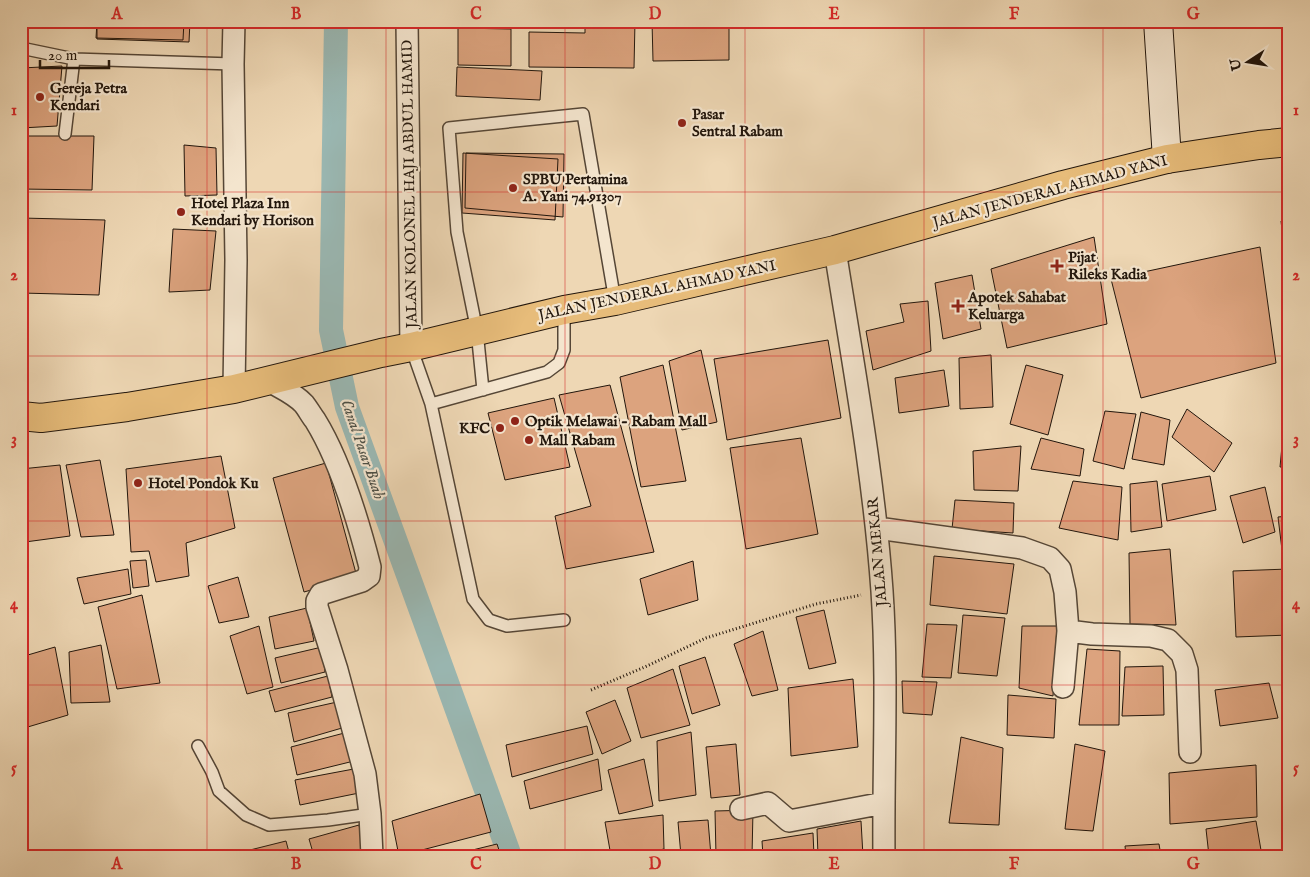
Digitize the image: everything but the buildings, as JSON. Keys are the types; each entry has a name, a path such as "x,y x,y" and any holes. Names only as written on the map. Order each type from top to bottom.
{"highway":[{"name":"JALAN JENDERAL AHMAD YANI","path":"21,416 41,418 234,389 564,310 616,301 835,250 1062,185 1167,159 1289,142"}],"street":[{"path":"234,21 236,260 234,389"},
{"name":"JALAN KOLONEL HAJI ABDUL HAMID","path":"406,21 411,347"},
{"path":"1158,21 1167,159"},
{"name":"JALAN MEKAR","path":"835,250 859,402 876,528 882,591 885,649 884,856"},
{"path":"269,381 287,391 305,405 322,431 336,460 370,567 369,576 362,581 321,594 317,601 317,606 337,670 365,774 370,814 372,856"},
{"path":"876,528 1022,548 1050,558 1060,569 1065,592 1068,631 1062,687"},
{"path":"1068,631 1092,634 1151,636 1168,640 1182,654 1187,670 1190,752"},
{"path":"741,809 768,803 789,821 884,803"}],"lane":[{"path":"21,48 74,58 233,64"},
{"path":"65,134 74,58"},
{"path":"483,390 477,331 457,232 449,128 583,114 616,301"},
{"path":"431,404 548,372 559,363 564,350 564,310"},
{"path":"411,347 431,404 474,600 489,620 507,626 564,620"},
{"path":"198,746 212,772 219,791 246,815 269,825 370,814"}],"path":[{"path":"591,690 706,638 816,604 882,591"}],"waterway":[{"name":"Canal Pasar Buah","path":"336,21 331,330 347,407 510,856"}],"place":[{"name":"Gereja Petra Kendari","path":"40,97"},
{"name":"Pasar Sentral Rabam","path":"682,123"},
{"name":"SPBU Pertamina A. Yani 74.91307","path":"513,188"},
{"name":"Hotel Plaza Inn Kendari by Horison","path":"181,212"},
{"name":"Pijat Rileks Kadia","path":"1057,266"},
{"name":"Apotek Sahabat Keluarga","path":"958,306"},
{"name":"Optik Melawai - Rabam Mall","path":"515,421"},
{"name":"KFC","path":"500,428"},
{"name":"Mall Rabam","path":"529,440"},
{"name":"Hotel Pondok Ku","path":"138,483"}]}
